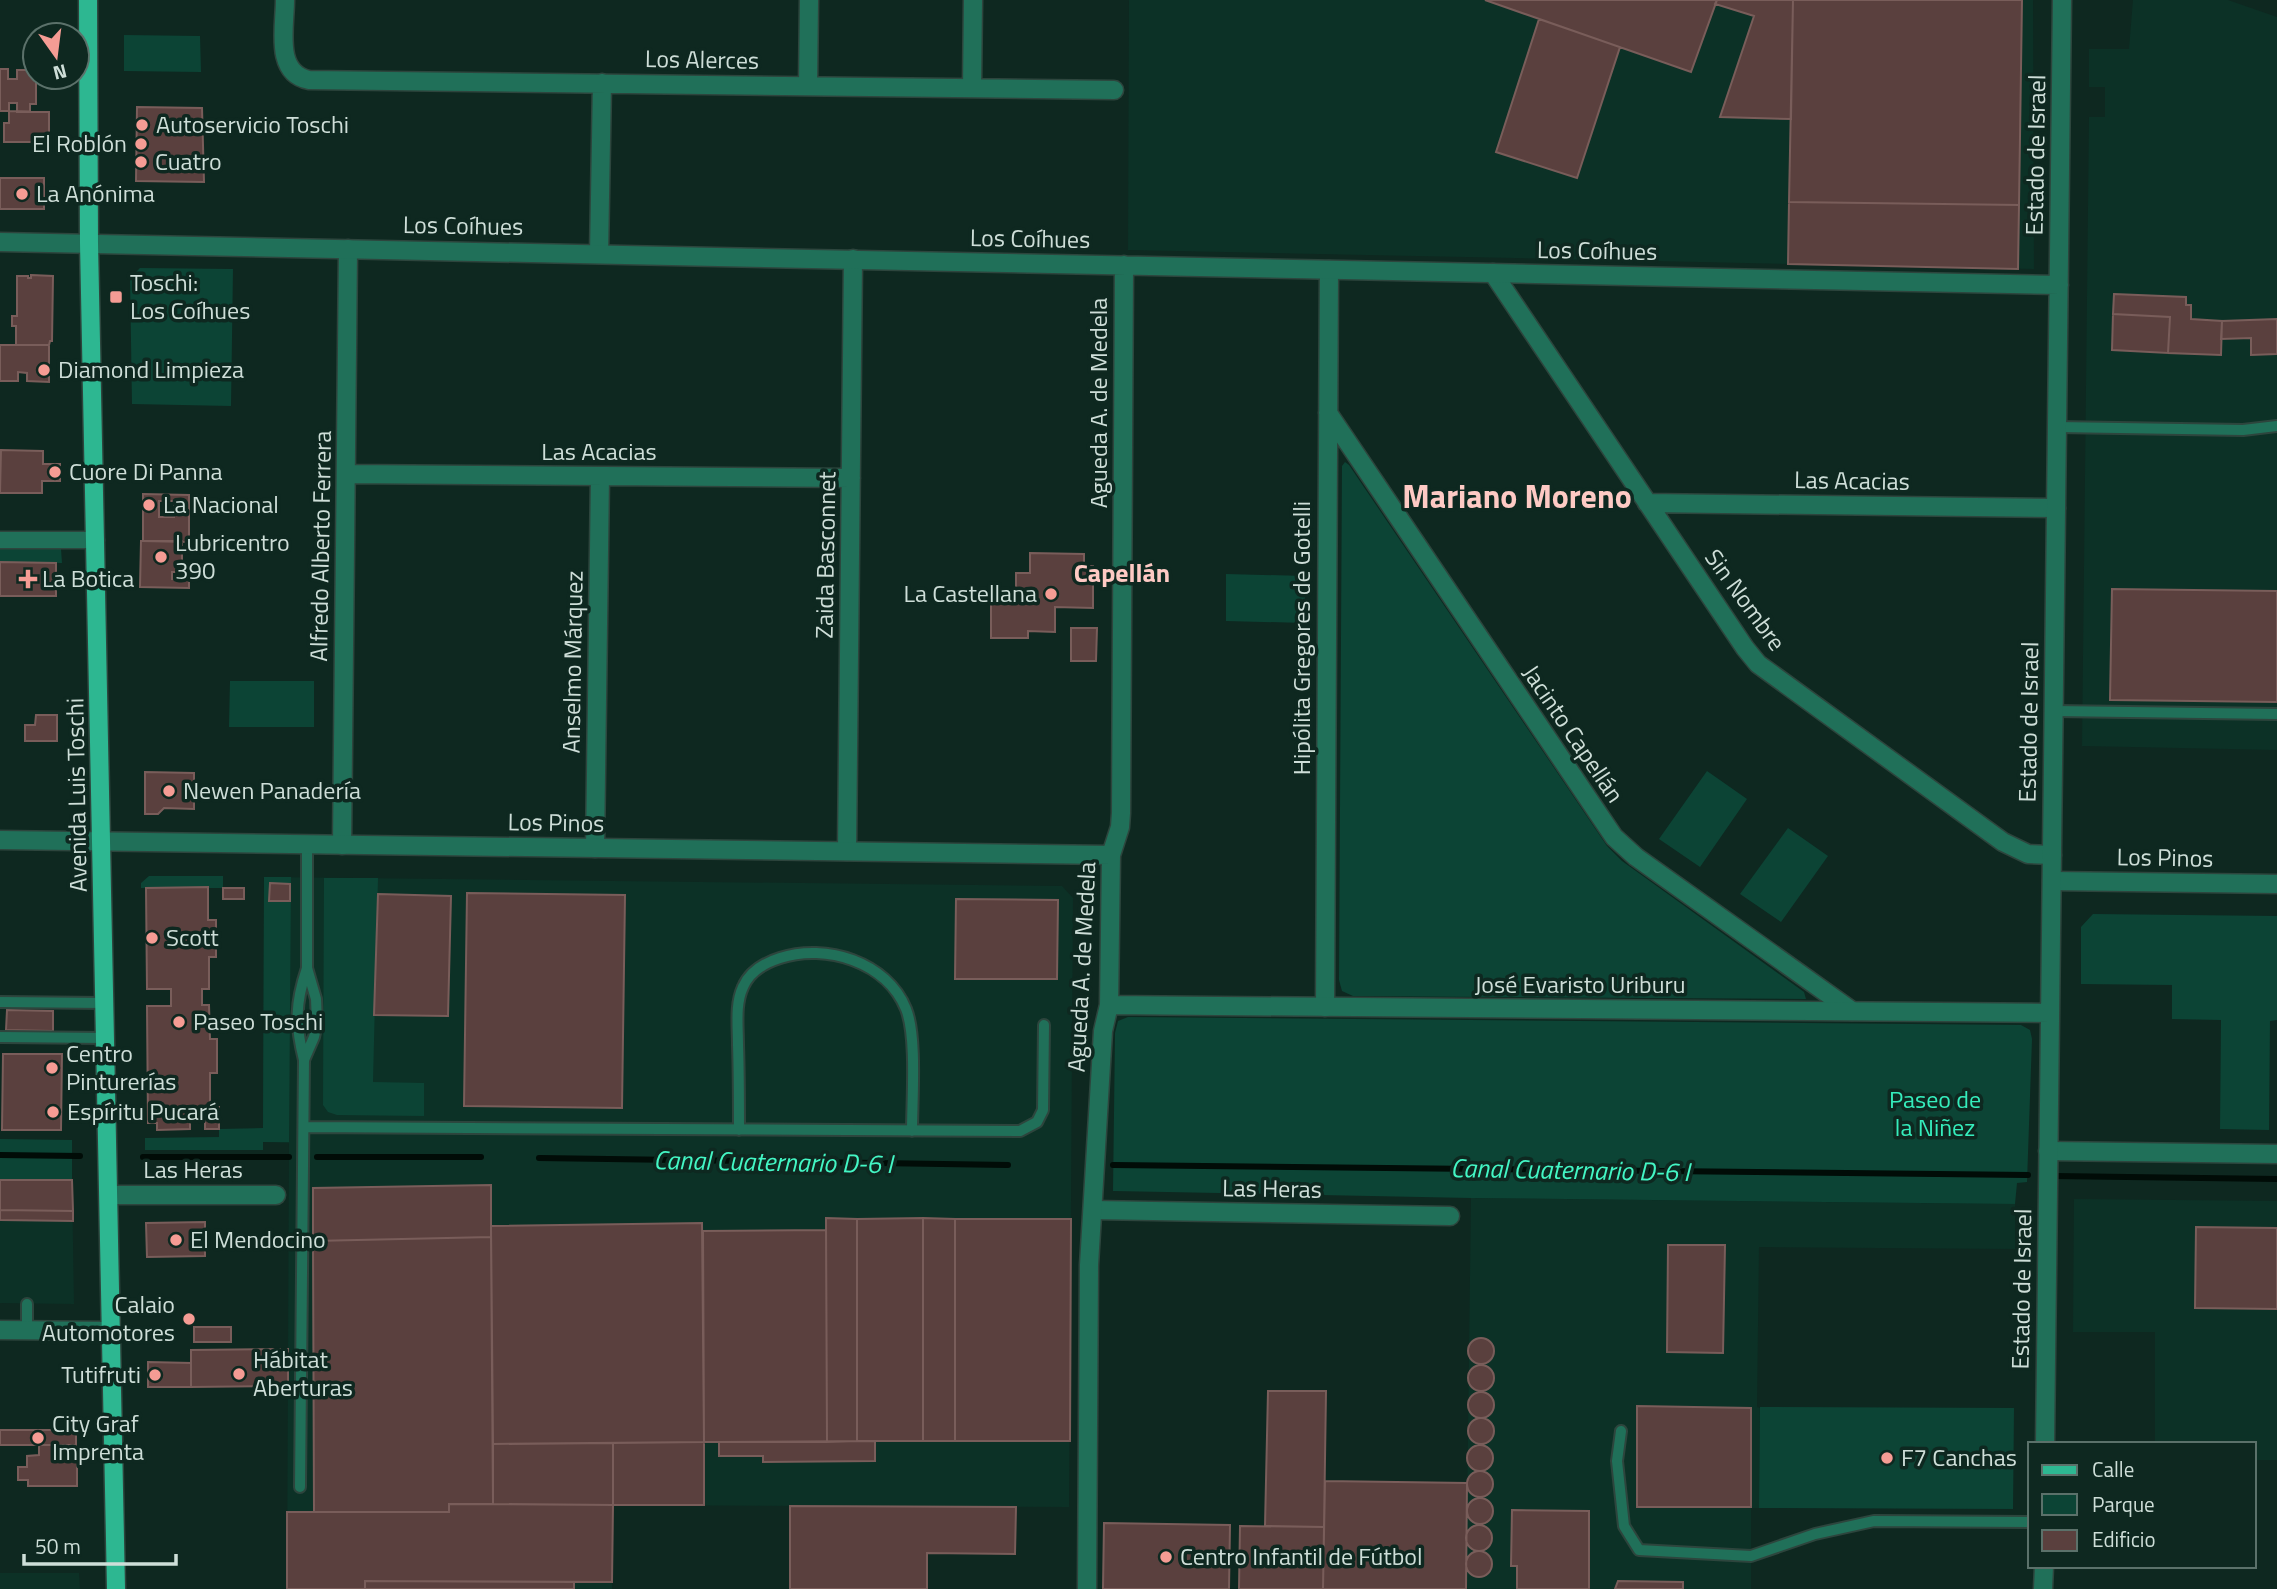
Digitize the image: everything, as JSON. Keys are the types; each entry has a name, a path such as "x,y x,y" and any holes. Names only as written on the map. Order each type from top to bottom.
{"main road":[{"name":"Avenida Luis Toschi","path":"88,0 89,243 116,1589"}],"street":[{"name":"Los Alerces","path":"285,0 285,57 292,72 309,80 1114,90"},
{"path":"808,86 809,0"},
{"path":"972,88 973,0"},
{"name":"Estado de Israel","path":"2045,1442 2062,0"},
{"path":"599,254 602,83"},
{"name":"Los Coíhues","path":"0,242 2059,285"},
{"name":"Alfredo Alberto Ferrera","path":"342,845 348,248"},
{"name":"Zaida Basconnet","path":"847,851 853,259"},
{"name":"Agueda A. de Medela","path":"1087,1589 1089,1265 1104,1031 1109,1005 1111,855 1120,827 1121,813 1124,265"},
{"name":"Hipólita Gregores de Gotelli","path":"1325,1007 1329,270"},
{"name":"Sin Nombre","path":"1493,273 1745,648 1765,671 2003,842 2028,853 2052,855"},
{"name":"Jacinto Capellán","path":"1328,413 1614,837 1636,857 1852,1012"},
{"name":"Las Acacias","path":"346,474 851,478"},
{"name":"Anselmo Márquez","path":"595,848 600,476"},
{"name":"Las Acacias","path":"1647,503 2056,508"},
{"path":"0,540 96,540"},
{"name":"Los Pinos","path":"0,840 1111,855"},
{"name":"Los Pinos","path":"2052,881 2277,884"},
{"name":"José Evaristo Uriburu","path":"1109,1005 2050,1013"},
{"path":"2048,1151 2277,1154"},
{"name":"Las Heras","path":"109,1195 276,1195"},
{"name":"Las Heras","path":"1093,1210 1450,1216"},
{"path":"0,1330 111,1331"},
{"path":"2043,1589 2044,1568"}],"lane":[{"path":"2057,427 2243,430 2277,426"},
{"path":"2054,711 2277,714"},
{"path":"300,1487 304,1060 297,1031 297,1008 307,968 307,844"},
{"path":"739,1130 738,1011 743,986 750,975 762,966 790,955 805,953 837,956 868,968 881,976 902,1000 912,1036 912,1131"},
{"path":"304,1060 317,1023 316,999 307,968"},
{"path":"0,1002 105,1003"},
{"path":"304,1128 1012,1132 1031,1127 1041,1116 1044,1104 1044,1025"},
{"path":"0,1037 106,1038"},
{"path":"27,1304 27,1330"},
{"path":"1621,1431 1617,1461 1624,1526 1639,1549 1751,1556 1815,1534 1874,1521 2028,1522"}],"shaded area":[{"path":"1129,0 2033,0 2034,269 1128,250"},
{"path":"2133,0 2228,0 2277,17 2277,750 2082,746 2089,117 2105,117 2105,87 2089,87 2089,49 2129,49"},
{"path":"264,877 1062,886 1073,898 1069,1507 613,1505 612,1589 287,1589 289,1143 263,1142"},
{"path":"0,1180 72,1180 74,1304 0,1303"},
{"path":"1471,1198 2015,1204 2015,1249 1759,1247 1759,1508 1751,1508 1751,1589 1466,1589"},
{"path":"2074,1199 2277,1201 2277,1460 2256,1460 2256,1442 2155,1442 2155,1332 2073,1332"},
{"path":"0,1573 79,1573 80,1589 0,1589"}],"green space":[{"path":"124,35 200,36 201,72 124,71"},
{"path":"140,268 233,269 231,406 132,404 130,278"},
{"path":"1345,462 1607,846 1622,861 1804,992 1806,999 1353,996 1342,991 1339,980 1342,466"},
{"path":"0,548 61,549 62,563 0,562"},
{"path":"1226,574 1305,576 1305,623 1226,621"},
{"path":"230,681 314,681 314,727 229,727"},
{"path":"1707,771 1747,799 1700,867 1659,839"},
{"path":"1788,828 1828,856 1781,922 1740,894"},
{"path":"149,876 223,876 223,888 141,888 141,883"},
{"path":"264,877 291,877 289,1142 263,1142 263,1150 145,1150 145,1138 219,1137 219,1129 263,1128"},
{"path":"324,878 378,878 373,1082 424,1083 424,1116 337,1115 328,1112 323,1105"},
{"path":"2093,914 2277,916 2277,1020 2270,1021 2269,1130 2220,1129 2221,1020 2172,1019 2172,985 2081,984 2081,927"},
{"name":"Paseo de la Niñez","path":"1128,1017 2021,1025 2030,1030 2032,1039 2027,1182 2017,1183 2015,1204 1113,1191 1115,1033 1118,1021"},
{"path":"0,1139 72,1140 72,1180 0,1180"},
{"name":"F7 Canchas","path":"1760,1407 2014,1408 2013,1509 1759,1508"}],"building":[{"path":"1485,0 1717,0 1691,72"},
{"path":"1717,0 1793,0 1791,119 1720,117 1754,16 1715,4"},
{"path":"1793,0 2022,0 2019,205 1789,202"},
{"path":"1539,19 1620,47 1577,178 1496,152"},
{"path":"0,69 8,69 8,79 17,79 17,70 21,70 21,91 36,91 36,104 30,104 30,112 17,112 17,103 9,103 9,111 0,111"},
{"path":"137,107 202,108 204,182 136,181"},
{"path":"9,111 49,112 49,142 4,142 4,123 9,123"},
{"name":"La Anónima","path":"0,178 44,178 44,209 0,209"},
{"path":"1789,202 2019,205 2018,269 1788,264"},
{"path":"31,275 53,276 52,341 49,345 16,345 16,326 12,326 12,316 17,316 17,276 31,278"},
{"path":"2114,294 2186,297 2186,305 2191,305 2191,319 2222,321 2221,355 2168,353 2170,317 2113,314"},
{"path":"2113,314 2170,317 2168,353 2112,350"},
{"path":"2277,319 2277,354 2251,355 2251,338 2221,339 2222,321"},
{"path":"0,345 49,345 49,382 27,381 27,373 18,372 18,381 0,381"},
{"path":"1,450 43,451 43,464 60,464 60,481 42,481 42,493 0,493"},
{"path":"143,494 189,495 189,542 143,541","holes":["159,501 174,501 174,517 159,517"]},
{"name":"Lubricentro 390","path":"141,541 182,541 182,572 172,572 172,579 189,579 189,588 140,587"},
{"name":"La Castellana","path":"1030,553 1084,554 1084,566 1093,566 1093,608 1055,607 1055,632 1028,631 1028,638 991,638 991,597 1008,597 1009,591 1016,591 1016,573 1030,573"},
{"name":"La Botica","path":"0,562 56,563 56,596 0,596"},
{"path":"2112,589 2277,591 2277,702 2110,700"},
{"path":"1071,628 1097,628 1096,661 1071,661"},
{"path":"36,715 57,715 57,741 25,741 25,725 35,725"},
{"name":"Newen Panadería","path":"145,772 194,773 194,809 164,808 158,814 145,814"},
{"path":"270,883 290,884 290,901 269,901"},
{"name":"Paseo Toschi","path":"208,887 208,920 216,920 216,957 209,957 209,989 202,989 202,1005 209,1005 210,1039 217,1039 217,1073 210,1073 210,1107 219,1107 219,1129 205,1129 205,1118 190,1118 190,1129 157,1130 157,1123 148,1123 147,1006 171,1006 171,989 147,989 146,888"},
{"path":"223,888 244,888 244,899 223,899"},
{"path":"467,893 625,895 622,1108 464,1106"},
{"path":"378,894 451,896 448,1016 374,1015"},
{"path":"956,899 1058,900 1057,979 955,979"},
{"path":"7,1010 53,1011 53,1031 6,1030"},
{"path":"3,1054 62,1054 61,1130 2,1130"},
{"path":"0,1180 72,1180 73,1211 0,1210"},
{"path":"491,1185 491,1237 313,1241 313,1188"},
{"path":"0,1210 73,1211 73,1221 0,1220"},
{"path":"826,1218 857,1219 857,1441 827,1442"},
{"path":"923,1218 955,1219 955,1441 923,1441"},
{"path":"923,1218 923,1441 857,1441 857,1219"},
{"path":"955,1219 1071,1219 1070,1441 955,1441"},
{"name":"El Mendocino","path":"205,1222 205,1256 147,1257 146,1223"},
{"path":"702,1223 704,1442 493,1444 491,1226"},
{"path":"2196,1227 2277,1228 2277,1309 2195,1308"},
{"path":"826,1230 827,1442 704,1442 703,1231"},
{"path":"491,1237 493,1504 449,1504 449,1512 314,1512 313,1241"},
{"path":"1668,1245 1725,1245 1723,1353 1667,1352"},
{"path":"194,1327 231,1327 231,1342 194,1342"},
{"path":"1481,1338 1490,1342 1494,1351 1490,1360 1481,1364 1472,1360 1468,1351 1472,1342"},
{"name":"Hábitat Aberturas","path":"288,1349 288,1386 191,1387 191,1350"},
{"path":"148,1362 191,1363 191,1387 148,1387"},
{"path":"1481,1365 1490,1369 1494,1378 1490,1387 1481,1391 1472,1387 1468,1378 1472,1369"},
{"path":"1268,1391 1326,1391 1324,1527 1265,1526"},
{"path":"1481,1392 1490,1396 1494,1405 1490,1414 1481,1418 1472,1414 1468,1405 1472,1396"},
{"path":"1637,1406 1751,1408 1751,1507 1637,1507"},
{"path":"1481,1418 1490,1422 1494,1431 1490,1440 1481,1444 1472,1440 1468,1431 1472,1422"},
{"name":"City Graf Imprenta","path":"0,1430 76,1430 76,1445 0,1445"},
{"path":"875,1441 875,1461 763,1462 763,1456 719,1456 719,1442"},
{"path":"704,1442 704,1505 613,1505 613,1443"},
{"path":"613,1443 613,1505 493,1504 493,1444"},
{"path":"39,1445 64,1445 64,1452 77,1452 77,1486 28,1486 28,1480 18,1480 18,1467 27,1467 27,1456 39,1455"},
{"path":"1480,1445 1489,1449 1493,1458 1489,1467 1480,1471 1471,1467 1467,1458 1471,1449"},
{"path":"1480,1471 1489,1475 1493,1484 1489,1493 1480,1497 1471,1493 1467,1484 1471,1475"},
{"path":"1325,1481 1467,1483 1466,1589 1323,1589"},
{"path":"1480,1498 1489,1502 1493,1511 1489,1520 1480,1524 1471,1520 1467,1511 1471,1502"},
{"path":"449,1504 613,1505 612,1582 365,1581 365,1589 287,1589 287,1512 449,1512"},
{"path":"790,1506 1016,1507 1015,1554 927,1553 927,1589 790,1589"},
{"path":"1512,1510 1589,1511 1589,1589 1517,1589 1517,1566 1511,1566"},
{"name":"Centro Infantil de Fútbol","path":"1104,1523 1230,1525 1229,1589 1103,1589"},
{"path":"1479,1525 1488,1529 1492,1538 1488,1547 1479,1551 1470,1547 1466,1538 1470,1529"},
{"path":"1240,1526 1324,1527 1323,1589 1239,1589"},
{"path":"1479,1551 1488,1555 1492,1564 1488,1573 1479,1577 1470,1573 1466,1564 1470,1555"},
{"path":"365,1581 574,1582 574,1589 365,1589"},
{"path":"1618,1581 1683,1582 1683,1589 1615,1589"}],"waterway":[{"name":"Canal Cuaternario D-6 I","path":"0,1155 80,1156"},
{"name":"Canal Cuaternario D-6 I","path":"143,1157 289,1157"},
{"name":"Canal Cuaternario D-6 I","path":"317,1157 481,1157"},
{"name":"Canal Cuaternario D-6 I","path":"539,1158 1008,1165"},
{"name":"Canal Cuaternario D-6 I","path":"1113,1165 2028,1175"},
{"name":"Canal Cuaternario D-6 I","path":"2053,1176 2277,1179"}],"place":[{"name":"Autoservicio Toschi","path":"142,125"},
{"name":"El Roblón","path":"141,144"},
{"name":"Cuatro","path":"141,162"},
{"name":"La Anónima","path":"22,194"},
{"name":"Toschi: Los Coíhues","path":"116,297"},
{"name":"Diamond Limpieza","path":"44,370"},
{"name":"Cuore Di Panna","path":"55,472"},
{"name":"La Nacional","path":"149,505"},
{"name":"Lubricentro 390","path":"161,557"},
{"name":"La Botica","path":"28,579"},
{"name":"La Castellana","path":"1051,594"},
{"name":"Newen Panadería","path":"169,791"},
{"name":"Scott","path":"152,938"},
{"name":"Paseo Toschi","path":"179,1022"},
{"name":"Centro Pinturerías","path":"52,1068"},
{"name":"Espíritu Pucará","path":"53,1112"},
{"name":"El Mendocino","path":"176,1240"},
{"name":"Calaio Automotores","path":"189,1319"},
{"name":"Hábitat Aberturas","path":"239,1374"},
{"name":"Tutifruti","path":"155,1375"},
{"name":"City Graf Imprenta","path":"38,1438"},
{"name":"F7 Canchas","path":"1887,1458"},
{"name":"Centro Infantil de Fútbol","path":"1166,1557"}],"district":[{"name":"Mariano Moreno","path":"1517,497"},
{"name":"Capellán","path":"1122,573"}]}
